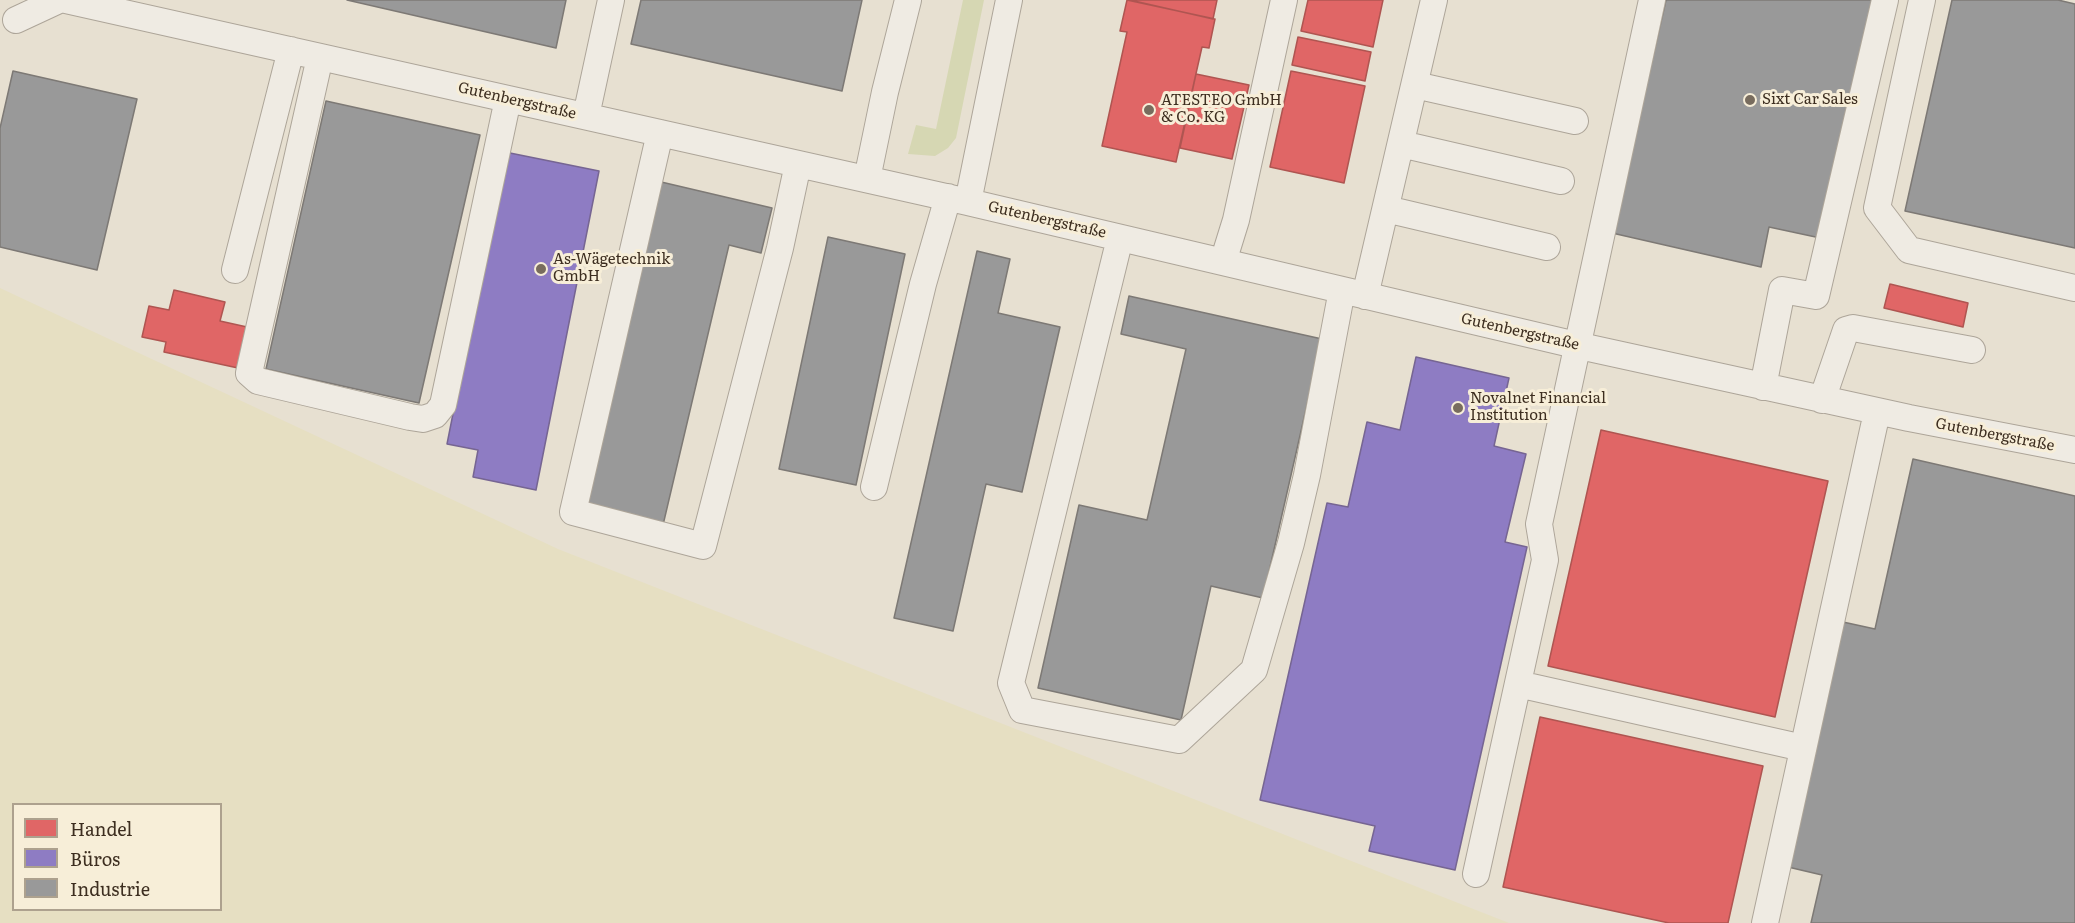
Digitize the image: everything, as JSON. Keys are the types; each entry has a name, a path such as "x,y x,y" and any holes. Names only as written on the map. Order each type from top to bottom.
{"street":[{"path":"16,20 59,0"},
{"name":"Gutenbergstraße","path":"66,0 958,199 1763,387 1877,412 2075,450"},
{"path":"586,116 611,0"},
{"path":"867,179 880,111 908,0"},
{"name":"Gutenbergstraße","path":"958,199 1009,0"},
{"path":"1223,262 1236,220 1284,0"},
{"path":"1120,238 1011,683 1022,710 1179,740 1254,670 1291,543 1354,293 1386,209 1434,0"},
{"path":"1476,874 1545,560 1539,524 1580,346 1652,0"},
{"path":"1763,387 1782,290 1816,296 1885,0"},
{"path":"1922,0 1877,208 1909,250 2075,288"},
{"path":"235,270 291,50"},
{"path":"320,57 249,373 258,381 410,417 423,419 435,415 443,405 508,99"},
{"path":"1415,85 1575,121"},
{"path":"660,133 573,512 702,546 780,248 798,164"},
{"path":"1401,144 1561,181"},
{"path":"874,487 923,284 958,199"},
{"path":"1386,209 1547,248"},
{"path":"1822,400 1846,330 1853,328 1972,350"},
{"path":"1765,923 1877,412"},
{"path":"1518,684 1803,748"}],"shaded area":[{"path":"0,288 558,549 1509,923 0,923"}],"green space":[{"path":"963,0 984,0 956,138 948,148 935,156 908,154 916,125 936,129"}],"building: Handel":[{"name":"ATESTEO GmbH & Co. KG","path":"1127,0 1215,19 1209,48 1202,47 1176,162 1102,146 1127,32 1120,31"},
{"path":"1130,0 1217,0 1213,19"},
{"path":"1308,0 1383,0 1373,47 1301,31"},
{"path":"1298,37 1371,52 1365,81 1292,65"},
{"path":"1291,71 1365,86 1344,183 1270,167"},
{"path":"1196,74 1249,85 1232,159 1180,148"},
{"path":"1890,284 1968,303 1963,327 1884,308"},
{"path":"174,290 225,302 220,321 247,327 238,368 164,352 166,342 142,337 149,306 169,310"},
{"path":"1601,430 1828,481 1775,717 1548,666"},
{"path":"1540,717 1763,766 1728,923 1669,923 1503,887"}],"building: Büros":[{"path":"505,152 599,171 536,490 473,477 478,450 447,444"},
{"path":"1416,357 1509,378 1494,446 1526,454 1505,542 1527,547 1455,870 1369,851 1375,826 1260,800 1327,503 1348,507 1367,422 1400,430"}],"building: Industrie":[{"path":"347,0 566,0 556,48"},
{"path":"641,0 862,0 842,91 631,44"},
{"name":"Sixt Car Sales","path":"1666,0 1881,0 1825,239 1769,227 1761,267 1612,233"},
{"path":"1952,0 2058,0 2075,4 2075,248 1905,211"},
{"path":"13,71 137,99 97,270 0,247 0,128"},
{"path":"326,101 480,135 419,403 266,369"},
{"path":"657,181 772,208 761,253 729,245 663,525 580,506"},
{"path":"828,237 905,254 856,485 779,469"},
{"path":"977,251 1010,259 998,313 1060,327 1022,492 986,484 953,631 894,618"},
{"path":"1129,296 1322,339 1263,598 1211,586 1181,720 1038,688 1079,505 1147,520 1186,349 1121,334"},
{"path":"1913,459 2075,496 2075,923 1811,923 1822,875 1788,867 1843,622 1875,629"}],"place":[{"name":"Sixt Car Sales","path":"1750,100"},
{"name":"ATESTEO GmbH & Co. KG","path":"1149,110"},
{"name":"As-Wägetechnik GmbH","path":"541,269"},
{"name":"Novalnet Financial Institution","path":"1458,408"}]}
